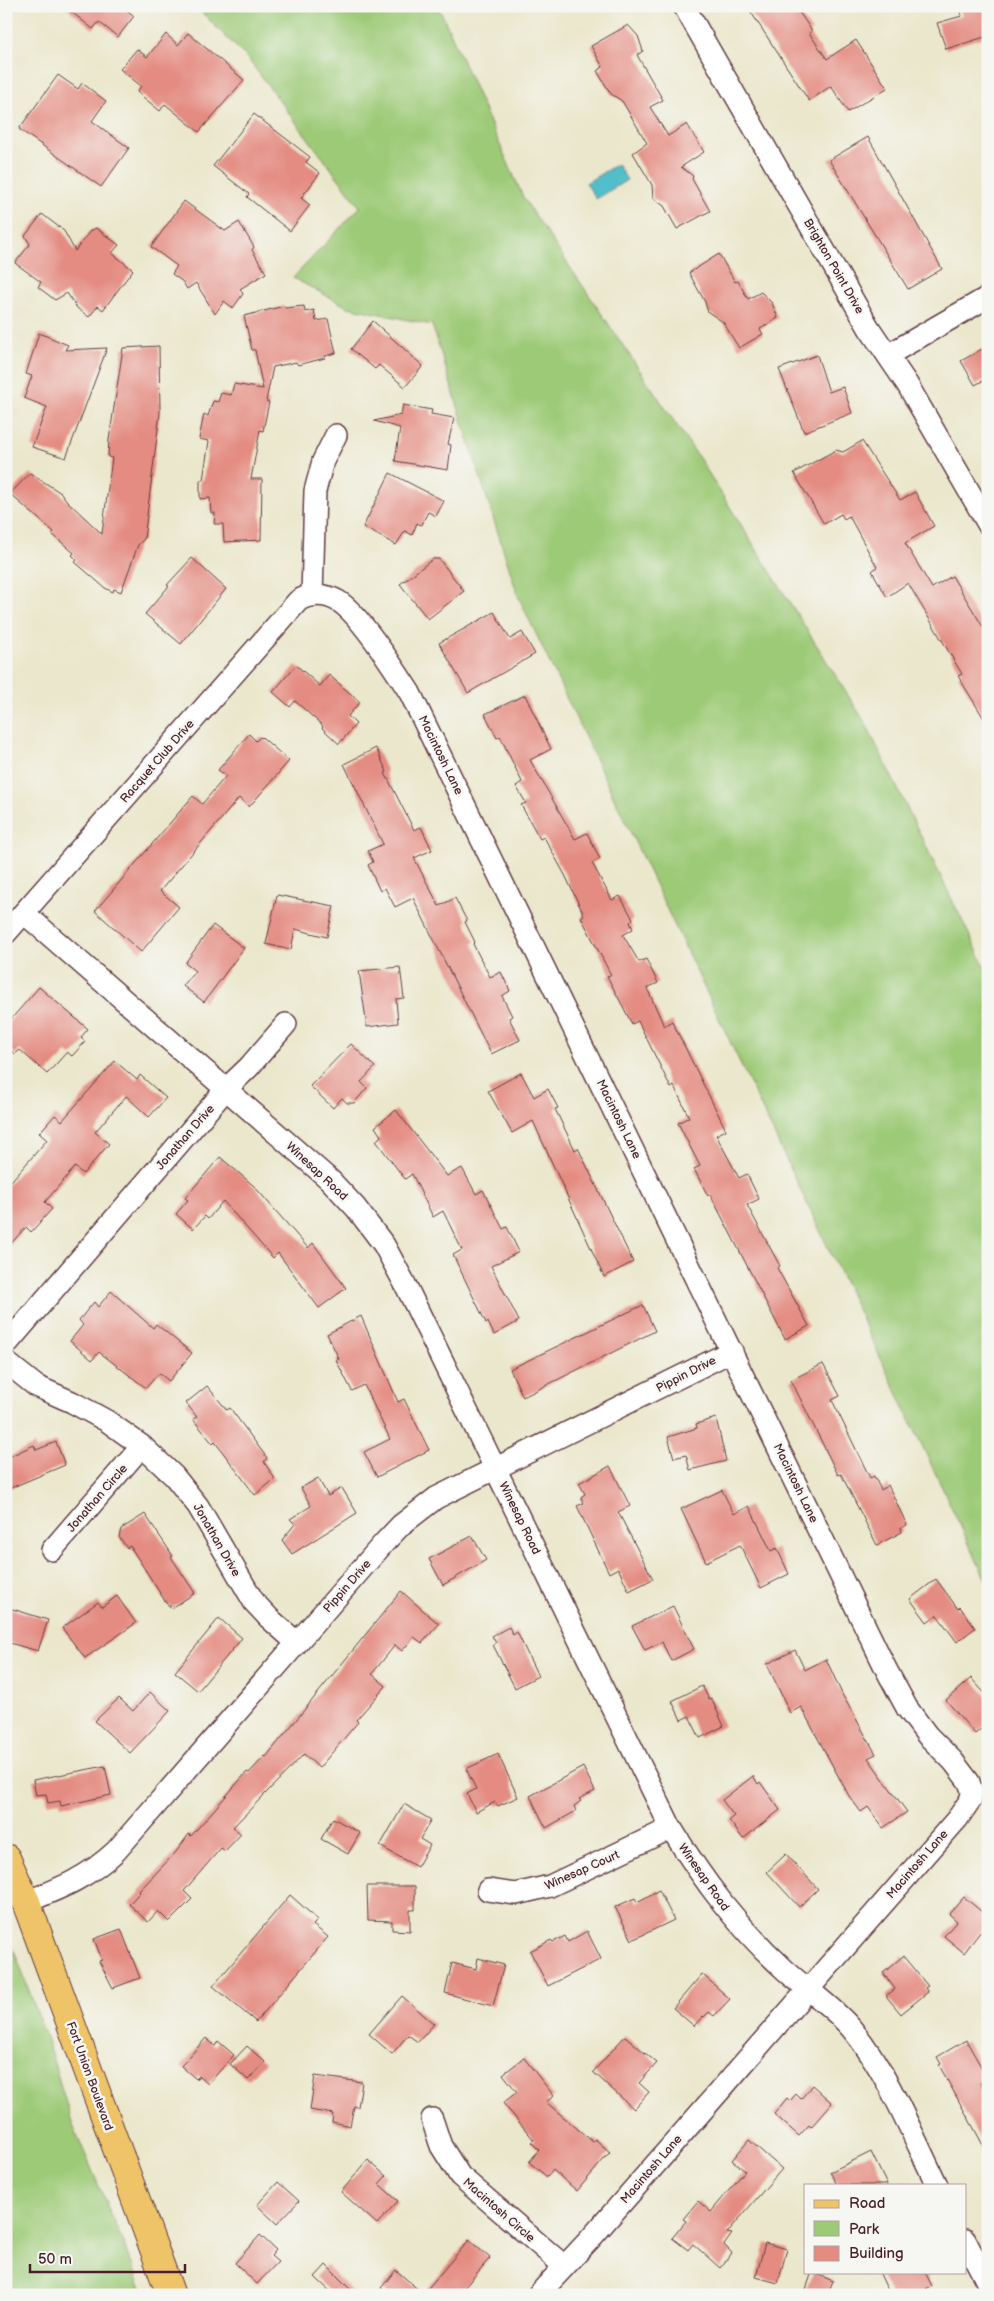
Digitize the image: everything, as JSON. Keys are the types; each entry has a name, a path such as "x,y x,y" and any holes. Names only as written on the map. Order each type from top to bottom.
{"main road":[{"name":"Fort Union Boulevard","path":"6,1858 26,1902 172,2295"}],"street":[{"name":"Brighton Point Drive","path":"684,6 869,328 888,355 988,524"},
{"path":"888,355 988,298"},
{"path":"312,596 315,491 324,461 336,435"},
{"name":"Macintosh Lane","path":"312,596 324,595 339,601 352,613 410,693 887,1671 907,1708 927,1735 962,1772 972,1791 971,1800 958,1818 809,1990 538,2295"},
{"name":"Racquet Club Drive","path":"6,933 287,612 303,598 312,596"},
{"name":"Winesap Road","path":"24,913 330,1180 356,1208 384,1245 496,1469 671,1828 699,1874 724,1907 761,1947 851,2028 869,2052 937,2184"},
{"name":"Jonathan Drive","path":"6,1345 226,1089 249,1067 286,1024"},
{"name":"Pippin Drive","path":"26,1902 97,1869 116,1851 401,1525 436,1498 732,1351"},
{"name":"Jonathan Drive","path":"6,1362 36,1386 72,1402 107,1421 142,1446 174,1476 198,1506 254,1602 297,1643"},
{"name":"Jonathan Circle","path":"52,1550 142,1446"},
{"name":"Winesap Court","path":"488,1890 516,1894 550,1886 671,1828"},
{"name":"Macintosh Circle","path":"432,2119 441,2146 460,2176 564,2266"},
{"path":"966,2242 988,2284"}],"green space":[{"path":"195,6 433,6 441,12 524,199 701,461 866,724 988,973 988,1584 518,596 432,325 348,307 293,278 360,207 248,59"},
{"path":"6,1928 47,2040 72,2123 145,2295 6,2295"}],"water":[{"path":"617,164 627,180 596,199 586,183"}],"building":[{"path":"64,6 122,6 134,16 118,37 99,22 93,29"},
{"path":"747,6 795,6 812,31 809,33 827,59 856,40 887,88 848,112 831,86 809,101"},
{"path":"959,6 988,6 988,36 946,49 937,23 962,16"},
{"path":"628,25 638,36 643,51 637,55 663,100 650,107 668,136 687,124 704,152 681,167 693,176 692,179 710,211 677,229 664,206 653,198 652,185 633,153 647,143 622,101 611,94 597,71 603,67 591,46"},
{"path":"188,33 244,80 199,132 165,104 160,111 137,92 141,86 120,69 137,49 147,57 166,34 178,45"},
{"path":"58,75 78,89 82,83 106,101 92,121 129,148 101,187 19,129"},
{"path":"254,114 310,157 306,162 320,173 301,198 310,205 290,231 247,197 249,194 213,166"},
{"path":"868,137 942,269 908,289 829,160"},
{"path":"184,201 225,231 239,222 254,247 252,250 266,273 240,289 243,294 233,308 224,301 215,314 196,283 187,289 183,282 172,274 177,266 151,247"},
{"path":"42,214 64,231 75,251 90,231 96,228 119,245 112,253 133,270 103,310 98,306 89,317 77,308 67,293 55,300 38,287 41,282 15,263 30,244 25,236"},
{"path":"719,254 735,282 738,281 748,299 761,292 772,303 778,318 760,329 763,334 739,348 723,322 708,312 705,302 689,273"},
{"path":"284,306 285,308 304,306 305,312 314,310 316,321 328,319 336,353 298,365 296,362 273,367 266,401 269,402 263,431 260,430 251,479 262,479 261,540 224,542 223,524 214,524 215,513 211,513 210,498 200,499 200,480 203,480 209,441 199,439 204,414 208,416 213,401 218,402 221,393 231,395 234,384 263,389 255,350 252,350 244,316"},
{"path":"373,321 423,366 405,387 379,365 375,369 351,349"},
{"path":"39,333 68,345 65,350 107,348 66,458 32,447 47,407 24,398 32,376 26,374"},
{"path":"159,346 160,413 144,539 138,545 121,592 114,589 113,592 105,588 75,562 77,560 72,555 74,553 52,534 54,532 10,494 30,473 61,493 102,534 112,458 108,457 109,440 123,348"},
{"path":"982,349 988,359 988,378 975,385 961,361"},
{"path":"817,355 829,392 843,387 852,413 804,432 779,369"},
{"path":"403,405 432,410 431,414 454,418 448,444 451,445 448,470 395,461 400,428 374,421 401,415"},
{"path":"862,441 900,500 915,492 934,526 905,543 932,588 952,576 988,635 988,725 958,676 962,674 908,583 887,597 872,571 877,567 849,516 844,519 841,514 824,524 794,473 836,450 843,452"},
{"path":"390,473 444,501 436,516 428,512 421,525 417,523 412,535 405,531 396,545 363,527"},
{"path":"192,558 226,589 181,644 145,614 169,586 167,585"},
{"path":"433,559 439,559 464,591 428,619 400,584"},
{"path":"494,612 510,639 522,632 535,654 468,693 439,643"},
{"path":"296,665 320,686 329,675 360,702 348,716 356,724 339,744 322,728 323,726 295,701 290,707 273,692"},
{"path":"525,695 551,749 530,760 575,839 587,833 600,859 592,863 612,900 620,896 633,919 630,922 633,929 623,935 639,962 646,959 658,983 647,988 664,1026 672,1021 726,1130 716,1135 739,1178 747,1174 759,1199 747,1205 780,1266 777,1268 809,1326 785,1339 710,1194 708,1196 694,1169 700,1166 678,1123 689,1117 674,1086 671,1088 638,1021 632,1024 607,976 611,975 581,917 584,915 565,875 544,837 540,839 521,805 526,803 516,786 522,782 500,736 497,738 485,714"},
{"path":"249,734 256,741 260,737 263,738 289,761 249,807 239,798 160,891 179,907 141,952 95,911 193,796 202,804 226,776 218,770"},
{"path":"376,748 387,772 385,773 414,830 421,827 432,850 414,858 439,906 455,898 467,921 465,922 475,942 473,944 490,977 501,972 510,991 502,996 512,1016 509,1018 520,1040 491,1054 413,898 395,907 385,888 380,891 368,865 373,862 368,851 383,844 344,764"},
{"path":"277,895 334,906 327,937 295,929 291,950 266,944"},
{"path":"213,925 244,948 204,1002 183,986 195,971 185,963"},
{"path":"400,967 404,998 396,999 398,1023 367,1027 359,971"},
{"path":"39,987 88,1029 81,1037 85,1042 72,1056 67,1052 47,1074 20,1050 15,1054 6,1046 6,1025"},
{"path":"351,1044 375,1067 361,1082 367,1088 354,1103 347,1103 342,1098 333,1108 310,1086"},
{"path":"115,1061 137,1080 140,1075 166,1098 149,1117 126,1096 95,1132 109,1144 83,1174 75,1167 45,1202 52,1209 31,1232 26,1227 6,1249 6,1187 47,1140 39,1133 55,1115 62,1121"},
{"path":"521,1073 534,1097 548,1089 558,1108 555,1109 575,1150 578,1148 633,1262 604,1277 533,1121 512,1133 488,1091"},
{"path":"396,1110 447,1176 462,1168 476,1194 483,1190 503,1229 507,1227 519,1252 491,1266 519,1321 494,1335 488,1322 486,1323 453,1255 462,1250 443,1211 433,1217 412,1174 405,1179 376,1141 381,1136 375,1127"},
{"path":"220,1157 254,1186 308,1248 313,1243 346,1288 319,1308 278,1253 273,1258 223,1201 208,1219 205,1216 193,1229 176,1214 188,1200 185,1198"},
{"path":"111,1291 153,1328 156,1324 192,1353 169,1381 159,1373 146,1388 99,1352 92,1360 70,1341 83,1325 79,1320 94,1302 98,1307"},
{"path":"643,1305 655,1331 523,1397 510,1369"},
{"path":"361,1316 398,1402 404,1399 429,1450 377,1477 364,1452 390,1439 364,1385 352,1391 336,1360 339,1359 327,1334"},
{"path":"823,1364 840,1396 832,1400 870,1478 874,1476 881,1490 888,1485 907,1525 901,1528 902,1532 877,1545 841,1474 838,1475 791,1380"},
{"path":"207,1386 227,1410 230,1408 267,1458 264,1462 275,1479 255,1495 215,1442 213,1444 193,1419 197,1417 186,1403"},
{"path":"716,1418 726,1461 690,1470 686,1455 674,1458 668,1437 697,1428 696,1424"},
{"path":"56,1442 65,1465 6,1490 6,1458 34,1445 36,1450"},
{"path":"610,1466 630,1506 618,1512 653,1579 629,1591 618,1568 609,1573 577,1506 584,1503 581,1497 585,1494 579,1483"},
{"path":"318,1478 328,1496 342,1488 357,1513 292,1554 282,1540 295,1524 290,1519 311,1506 301,1488"},
{"path":"722,1490 734,1514 749,1506 771,1551 777,1548 789,1574 761,1588 740,1545 706,1562 681,1509"},
{"path":"145,1514 195,1593 172,1608 167,1604 130,1546 127,1548 119,1537 121,1529"},
{"path":"472,1536 486,1560 443,1585 429,1559"},
{"path":"936,1579 975,1628 957,1642 937,1615 927,1622 910,1599"},
{"path":"401,1591 439,1624 422,1643 414,1637 402,1651 395,1645 372,1674 386,1686 356,1720 358,1722 319,1768 304,1754 233,1827 241,1834 225,1851 221,1848 184,1891 192,1899 169,1922 158,1911 148,1922 129,1904 176,1852 189,1834 191,1836 247,1772 249,1773 266,1757"},
{"path":"117,1596 136,1623 85,1658 62,1628 98,1602 102,1607"},
{"path":"673,1606 694,1649 671,1661 662,1642 645,1650 632,1626"},
{"path":"6,1607 48,1620 38,1651 6,1642"},
{"path":"219,1618 242,1638 198,1691 175,1672"},
{"path":"509,1627 513,1635 517,1632 538,1676 515,1688 493,1645 496,1643 492,1636"},
{"path":"795,1650 805,1670 826,1659 843,1696 876,1754 868,1758 907,1812 883,1828 868,1807 861,1812 849,1796 801,1707 790,1713 767,1664"},
{"path":"971,1678 988,1697 988,1723 975,1734 946,1700"},
{"path":"702,1686 709,1699 711,1698 724,1726 700,1738 689,1716 681,1720 672,1701"},
{"path":"150,1692 170,1711 130,1753 95,1721 119,1698 133,1711"},
{"path":"498,1754 518,1797 498,1806 495,1802 476,1812 467,1794 476,1789 466,1769"},
{"path":"105,1766 111,1795 61,1806 60,1801 48,1803 46,1794 36,1795 33,1780"},
{"path":"583,1767 595,1791 579,1799 581,1801 574,1806 576,1811 546,1828 530,1796"},
{"path":"753,1776 758,1784 760,1782 780,1810 743,1839 729,1820 734,1816 722,1800"},
{"path":"404,1804 431,1820 420,1839 430,1845 417,1867 380,1846"},
{"path":"333,1818 360,1833 348,1854 321,1839"},
{"path":"786,1854 818,1889 799,1907 767,1872"},
{"path":"367,1886 415,1886 415,1910 410,1910 410,1931 392,1930 392,1921 368,1920"},
{"path":"659,1890 674,1920 632,1940 615,1907 635,1898 637,1902"},
{"path":"290,1895 318,1920 313,1925 328,1937 256,2022 213,1986"},
{"path":"964,1897 988,1917 988,1922 964,1953 944,1936 957,1921 949,1914"},
{"path":"121,1929 140,1978 113,1988 99,1961 102,1960 94,1939"},
{"path":"587,1931 601,1959 548,1986 530,1951 551,1940 553,1942 565,1936 568,1942"},
{"path":"903,1956 928,1986 925,1988 928,1992 901,2014 886,1996 895,1989 883,1973"},
{"path":"478,1958 504,1965 493,2006 445,1993 452,1963 476,1969"},
{"path":"702,1974 730,1999 714,2016 709,2012 694,2026 673,2008"},
{"path":"402,1996 434,2024 418,2042 408,2035 392,2054 369,2034"},
{"path":"625,2036 657,2063 639,2083 649,2092 634,2109 593,2072"},
{"path":"206,2038 215,2046 218,2041 234,2055 208,2084 199,2076 196,2079 181,2066"},
{"path":"966,2040 988,2079 980,2083 988,2098 988,2154 939,2065 941,2064 937,2057"},
{"path":"247,2046 265,2062 248,2080 230,2064"},
{"path":"524,2058 554,2096 546,2102 593,2142 595,2139 610,2152 577,2191 553,2170 547,2177 529,2162 539,2150 531,2142 534,2140 503,2103 517,2092 503,2074"},
{"path":"315,2076 362,2082 358,2107 354,2106 350,2126 332,2122 333,2114 310,2110"},
{"path":"812,2085 832,2103 811,2127 809,2125 799,2136 774,2114 787,2098 790,2101 796,2094 801,2099"},
{"path":"749,2140 782,2169 727,2233 732,2234 724,2245 732,2253 720,2268 693,2244 688,2250 672,2238 686,2221 683,2219 698,2201 711,2212 745,2171 732,2160"},
{"path":"871,2152 887,2184 836,2184 830,2172"},
{"path":"368,2160 386,2176 379,2184 398,2201 377,2224 341,2192"},
{"path":"278,2182 299,2201 277,2224 257,2205"},
{"path":"260,2235 276,2250 271,2256 278,2262 257,2284 235,2263"},
{"path":"469,2240 490,2258 458,2295 389,2295 381,2288 396,2270 423,2294"},
{"path":"765,2243 787,2249 778,2283 756,2277"},
{"path":"326,2265 356,2295 334,2295 315,2277"},
{"path":"811,2274 817,2274 833,2281 827,2295 804,2295"},
{"path":"880,2274 926,2274 932,2286 926,2289 929,2295 890,2295"}]}
